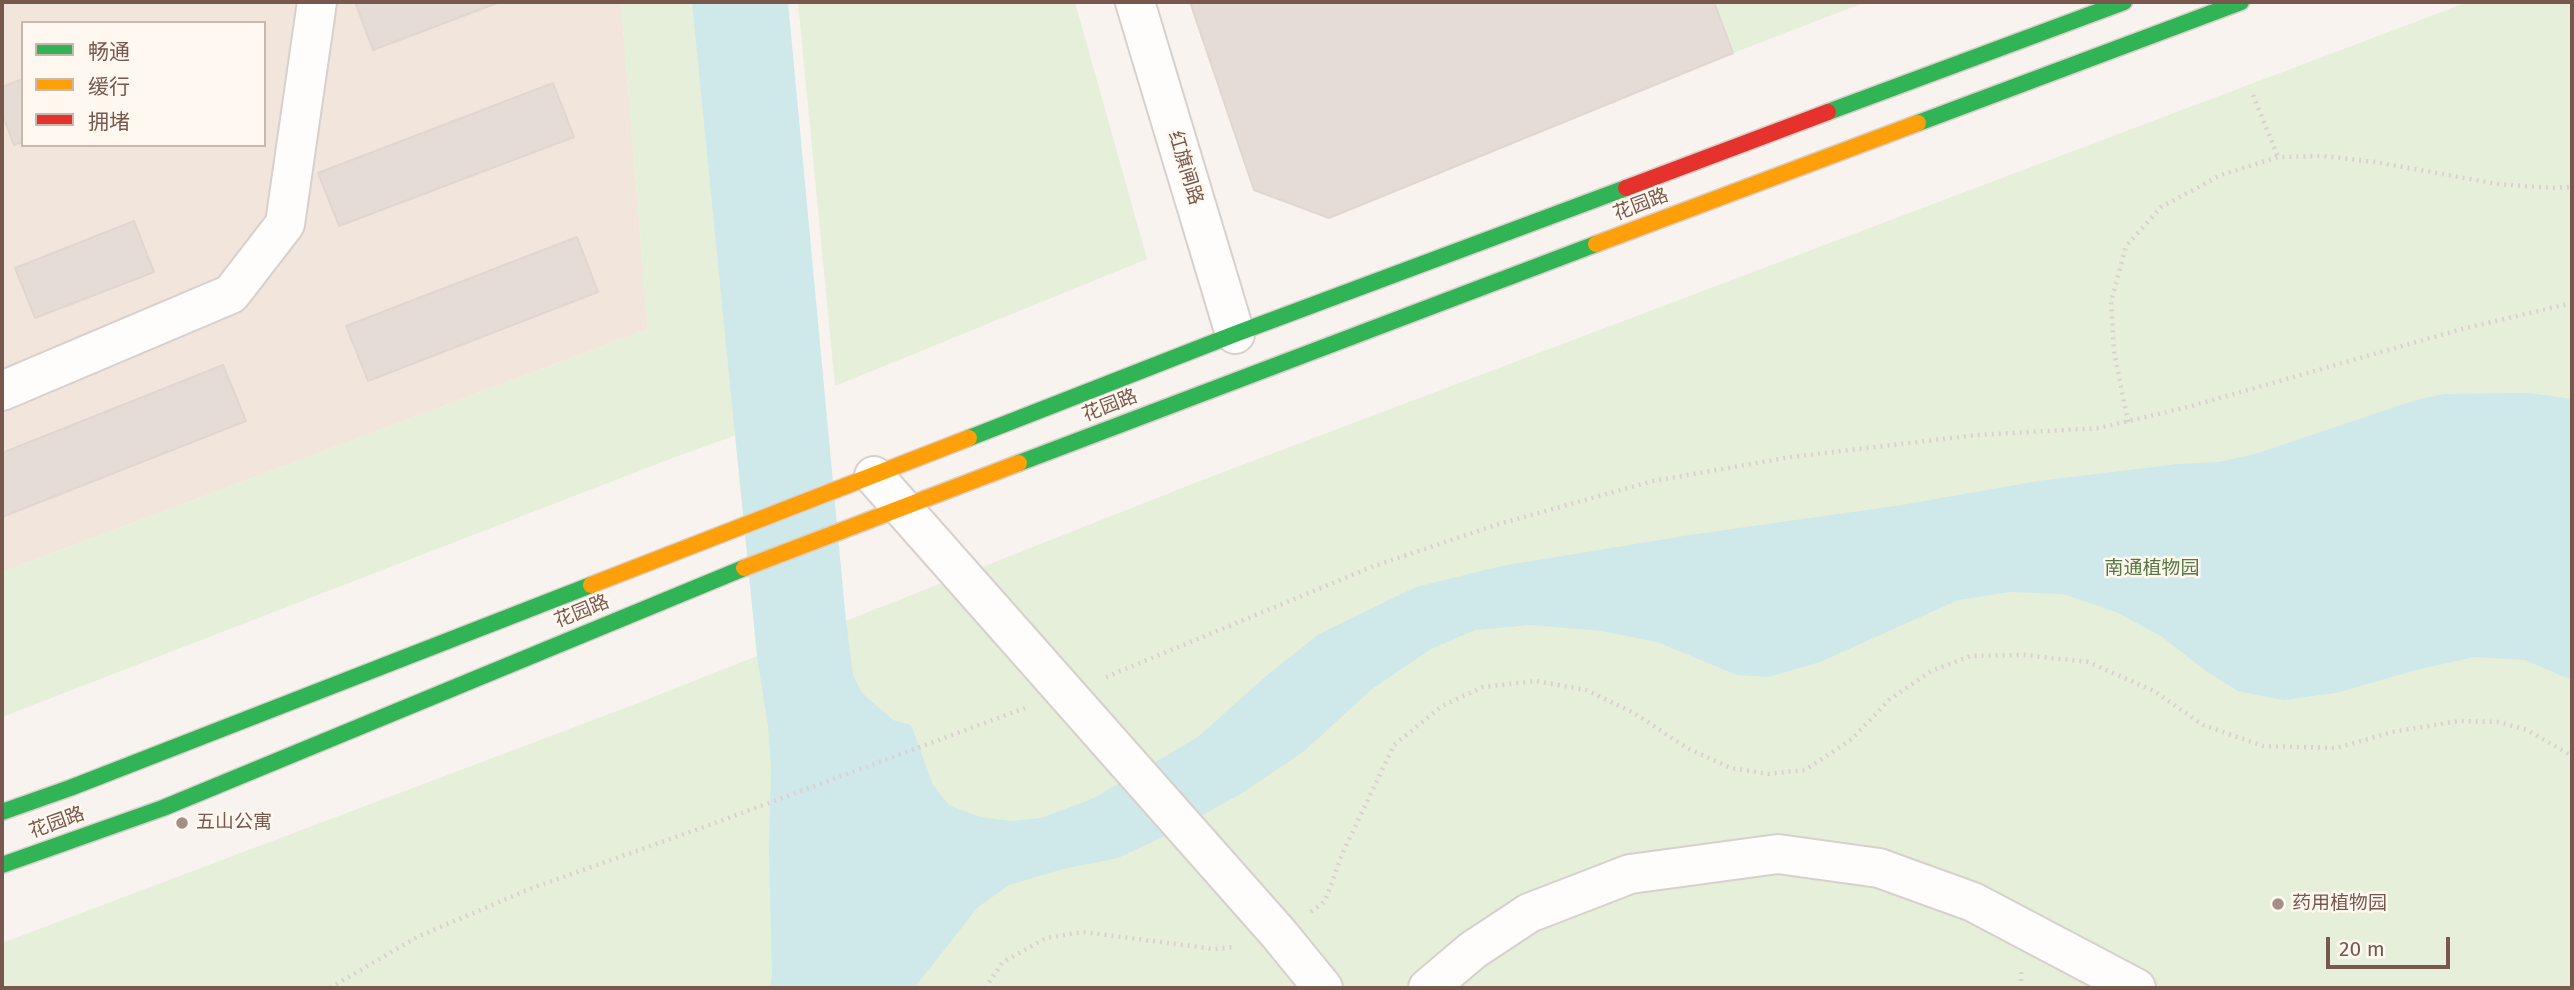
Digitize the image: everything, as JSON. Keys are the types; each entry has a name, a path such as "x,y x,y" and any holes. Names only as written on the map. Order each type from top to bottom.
{"main road":[{"name":"花园路","path":"2,811 70,788 1235,334 2124,2"},
{"name":"花园路","path":"2,865 163,808 737,571 1248,375 2241,2"}],"street":[{"path":"2,391 231,294 285,224 317,2"},
{"name":"红旗闸路","path":"1135,2 1235,334"},
{"path":"864,479 903,509 1279,934 1323,988"},
{"path":"1428,988 1473,950 1529,913 1630,874 1778,854 1879,868 1973,902 2136,988"}],"path":[{"path":"2253,95 2278,157"},
{"path":"2128,422 2114,351 2111,302 2126,246 2161,207 2221,175 2278,157 2323,156 2375,162 2498,184 2572,187"},
{"path":"330,988 417,937 532,888 1065,693 1374,566 1499,524 1653,481 1791,457 1977,435 2099,428 2462,329 2572,303"},
{"path":"985,988 1003,962 1045,938 1083,932 1214,949 1259,946 1279,934 1325,901 1343,852 1394,745 1442,706 1483,687 1536,681 1586,690 1634,713 1687,748 1731,768 1768,774 1805,770 1852,739 1889,700 1931,671 1971,656 2025,655 2088,662 2154,691 2203,725 2263,746 2337,748 2392,732 2472,721 2498,722 2527,730 2572,756"}],"shaded area":[{"path":"2,2 621,2 648,329 2,572"}],"green space":[{"path":"621,2 697,2 739,434 2,717 2,572 648,329"},
{"path":"798,2 1075,2 1147,259 835,386"},
{"path":"1714,2 1866,2 1733,53"},
{"name":"南通植物园","path":"2468,2 2572,2 2572,988 2,988 2,943 633,705 1205,479"}],"water":[{"path":"692,2 788,2 853,675 862,693 893,720 911,725 933,785 949,805 980,817 1011,821 1041,818 1094,798 1198,737 1265,677 1319,634 1416,587 1502,566 1690,535 1902,505 2038,481 2179,464 2219,462 2255,454 2416,400 2444,394 2530,393 2572,399 2572,680 2525,660 2474,657 2336,693 2283,700 2238,691 2206,671 2161,636 2116,612 2063,594 2010,592 1958,600 1820,662 1768,677 1737,675 1657,642 1602,631 1531,625 1475,630 1431,649 1372,689 1303,752 1242,793 1167,835 1118,858 1063,869 1009,885 978,907 914,988 770,988 771,767 768,726 757,656"}],"building":[{"path":"355,2 500,2 373,50"},
{"path":"1190,2 1714,2 1733,53 1329,218 1254,190"},
{"path":"21,80 21,143 14,145 2,114 2,87"},
{"path":"553,83 574,137 339,226 318,173"},
{"path":"134,221 154,272 35,318 15,268"},
{"path":"577,237 598,292 368,381 346,326"},
{"path":"223,365 246,421 2,517 2,453"}],"traffic: fast":[{"path":"1828,112 2124,2"},
{"path":"1918,123 2241,2"},
{"path":"969,438 1235,334 1626,188"},
{"path":"1019,463 1596,244"},
{"path":"2,865 163,808 744,568"},
{"path":"2,812 591,585"}],"traffic: slow":[{"path":"1596,244 1918,123"},
{"path":"591,585 969,438"},
{"path":"744,568 1019,463"}],"traffic: jam":[{"path":"1626,188 1828,112"}],"place":[{"name":"五山公寓","path":"182,823"},
{"name":"药用植物园","path":"2278,904"}]}
